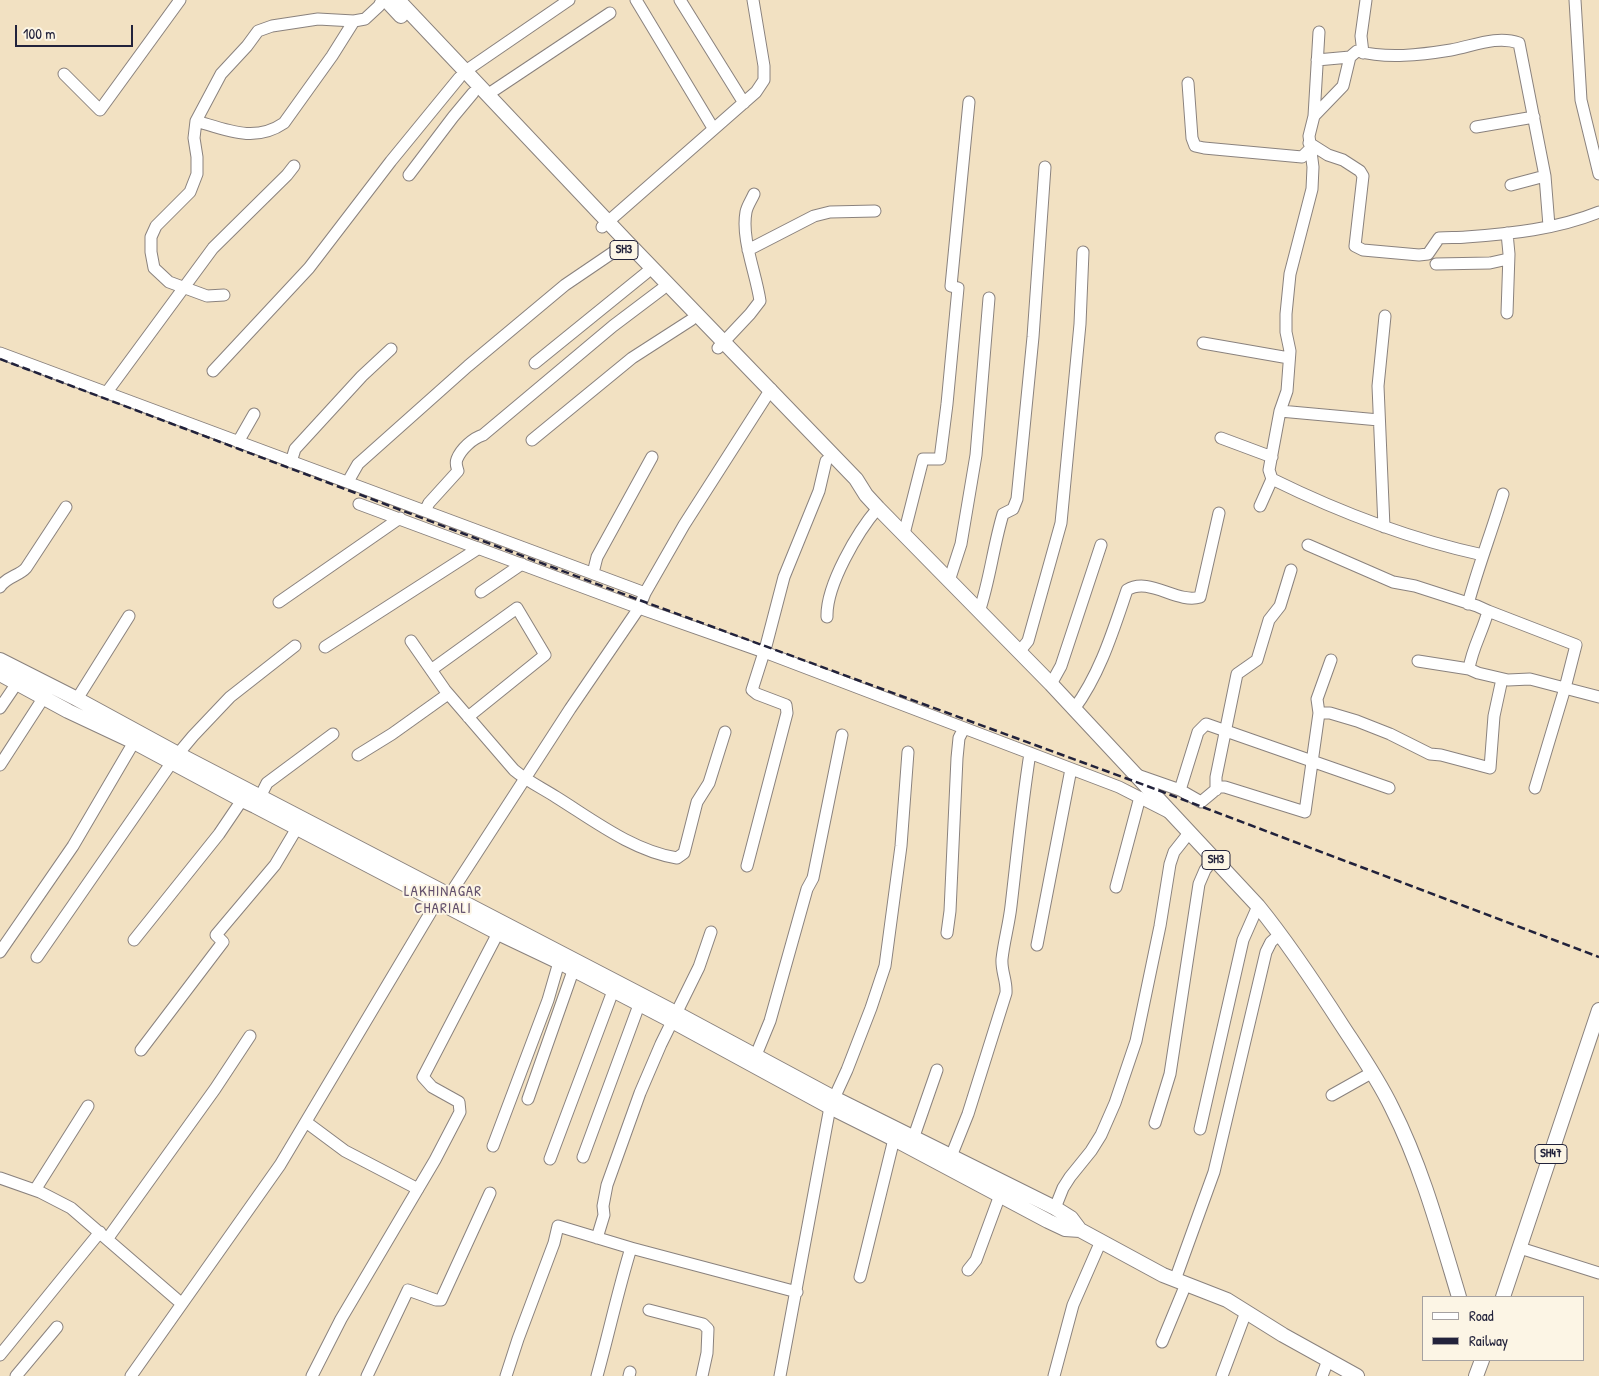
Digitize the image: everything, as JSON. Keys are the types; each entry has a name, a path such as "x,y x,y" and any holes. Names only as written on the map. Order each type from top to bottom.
{"main road":[{"name":"SH3","path":"386,0 462,75 768,393 856,479 866,495 878,508 1051,684 1258,906 1280,934 1372,1072 1393,1109 1427,1194 1458,1296"},
{"name":"SH3","path":"398,0 462,75"},
{"name":"SH3","path":"604,224 621,246 691,320 721,344"},
{"name":"SH3","path":"768,393 826,461 851,487 866,495"},
{"path":"0,660 77,698 242,800 674,1017 894,1139 1055,1208 1071,1218 1080,1230"},
{"path":"0,674 68,712 260,797 444,900 498,933 559,962 639,1005 674,1017 756,1055 832,1103 913,1139 1000,1195 1065,1229 1080,1230 1163,1275 1226,1300 1283,1336 1357,1376"},
{"name":"SH47","path":"1503,1296 1599,1013"}],"street":[{"path":"64,74 100,110 180,0"},
{"path":"224,295 207,296 169,282 154,268 151,252 151,238 156,226 190,192 197,174 194,138 196,121 221,74 248,46 258,31 272,26 318,19 354,21 365,19 379,6 382,0"},
{"path":"213,371 309,268 391,161 462,75 569,0"},
{"path":"636,0 713,128"},
{"path":"680,0 744,103"},
{"path":"604,224 744,103 756,92 764,80 764,66 753,0"},
{"path":"1363,53 1361,36 1366,0"},
{"path":"1575,0 1581,100 1599,174"},
{"path":"409,175 480,94 610,13"},
{"path":"196,121 238,133 262,134 275,130 284,123 332,56 354,21"},
{"path":"1260,506 1272,479 1269,470 1280,411 1286,391 1289,358 1286,314 1290,274 1312,189 1313,167 1309,136 1314,116 1319,32"},
{"path":"1317,60 1350,57 1357,52 1371,55 1406,56 1450,50 1485,42 1509,40 1519,43 1545,176 1549,226"},
{"path":"1314,116 1344,86 1350,57"},
{"path":"1188,83 1192,138 1195,146 1302,157 1310,146"},
{"path":"904,534 923,459 940,459 958,288 951,286 968,102"},
{"path":"1476,126 1534,117"},
{"path":"1310,146 1344,160 1360,171 1363,176 1355,246 1363,250 1419,255 1428,254 1432,250 1433,244 1439,238 1463,238 1507,233 1575,222 1599,212"},
{"path":"108,392 213,248 294,166"},
{"path":"979,612 986,593 1003,514 1013,509 1017,499 1033,337 1045,167"},
{"path":"1510,185 1545,176"},
{"path":"721,344 760,301 745,228 746,210 754,194"},
{"path":"748,250 814,216 830,212 875,211"},
{"path":"1507,233 1507,313"},
{"path":"349,483 358,464 468,366 565,285 621,246"},
{"path":"1020,652 1028,641 1062,523 1079,333 1083,252"},
{"path":"1436,264 1490,262 1508,259"},
{"path":"535,363 646,273"},
{"path":"425,511 429,503 458,471 457,459 472,441 484,435 613,326 662,289"},
{"path":"949,581 961,544 976,455 989,298"},
{"path":"1384,527 1378,386 1385,316"},
{"path":"532,440 632,358 691,320"},
{"path":"1203,343 1289,358"},
{"path":"291,462 295,449 362,376 392,349"},
{"path":"0,353 645,593"},
{"path":"131,1376 280,1165 444,900 639,608 645,593 684,525 768,393"},
{"path":"1280,411 1379,420"},
{"path":"238,442 254,414"},
{"path":"1222,438 1272,457"},
{"path":"593,573 597,556 652,457"},
{"path":"747,866 787,713 786,705 757,694 752,690 784,577 819,491 826,461"},
{"path":"1272,479 1297,492 1384,527 1438,545 1483,555"},
{"path":"1468,604 1503,494"},
{"path":"359,504 639,608 764,652 1030,753 1119,787 1171,814"},
{"path":"0,587 3,582 22,573 66,506"},
{"path":"827,616 827,609 836,580 849,549 865,523 878,508"},
{"path":"1074,709 1084,696 1107,646 1126,590 1133,586 1156,589 1192,600 1200,598 1219,513"},
{"path":"279,602 400,518"},
{"path":"1308,544 1393,582 1415,586 1468,604 1576,645 1535,788"},
{"path":"1051,684 1061,666 1101,545"},
{"path":"324,647 479,548"},
{"path":"481,592 522,564"},
{"path":"1216,790 1216,777 1237,674 1257,660 1269,620 1280,606 1291,570"},
{"path":"431,670 517,608 545,655 468,717"},
{"path":"1469,669 1471,655 1485,623 1488,611"},
{"path":"77,698 129,616"},
{"path":"411,641 448,694 514,770 525,780 542,788 611,832 640,846 669,856 677,858 684,853 697,802 709,783 725,732"},
{"path":"38,957 175,758 193,736 230,697 294,646"},
{"path":"1137,775 1180,790 1202,802 1219,787 1225,787 1305,812 1319,713 1317,699 1330,660"},
{"path":"1418,661 1469,669 1508,680 1530,679 1599,697"},
{"path":"1319,713 1330,713 1390,734 1430,754 1441,755 1490,768 1494,716 1502,679"},
{"path":"0,708 17,683"},
{"path":"358,755 392,734 448,694"},
{"path":"0,765 44,697"},
{"path":"1180,790 1198,732 1206,724 1388,788"},
{"path":"948,933 957,758 959,738 964,728"},
{"path":"260,797 267,783 333,734"},
{"path":"756,1055 770,1021 807,889 813,878 842,736"},
{"path":"0,952 73,846 134,742"},
{"path":"780,1376 832,1103 854,1052 885,966 901,846 908,752"},
{"path":"949,1161 968,1114 1006,993 1007,984 1003,975 1002,960 1011,908 1021,809 1030,753"},
{"path":"1037,945 1071,769"},
{"path":"1116,887 1140,797"},
{"path":"134,940 219,834 242,800"},
{"path":"140,1050 223,942 216,935 275,865 297,828"},
{"path":"1055,1208 1063,1188 1101,1135 1115,1103 1136,1041 1160,926 1170,864 1174,852 1190,833"},
{"path":"1155,1123 1170,1074 1200,884 1205,870 1214,858"},
{"path":"1200,1129 1243,940 1258,906"},
{"path":"598,1238 604,1215 603,1206 607,1185 640,1093 699,967 711,932"},
{"path":"312,1376 341,1319 460,1112 459,1102 432,1087 423,1077 498,933"},
{"path":"1162,1342 1214,1172 1266,952 1271,942 1280,934"},
{"path":"493,1146 548,1000 559,962"},
{"path":"528,1099 573,971"},
{"path":"550,1159 613,991"},
{"path":"583,1158 639,1005"},
{"path":"0,1355 104,1235 215,1089 250,1036"},
{"path":"913,1139 937,1070"},
{"path":"1332,1095 1372,1072"},
{"path":"35,1190 88,1106"},
{"path":"306,1122 346,1151 418,1188"},
{"path":"860,1277 894,1139"},
{"path":"0,1178 35,1190 71,1208 182,1304"},
{"path":"367,1376 408,1290 441,1300 490,1193"},
{"path":"968,1270 976,1260 1000,1195"},
{"path":"506,1376 554,1243 558,1226 631,1248 797,1292"},
{"path":"1054,1376 1073,1305 1101,1241"},
{"path":"597,1376 631,1248"},
{"path":"1520,1248 1599,1274"},
{"path":"649,1310 703,1324 708,1330 707,1353 702,1376"},
{"path":"1222,1376 1246,1312"},
{"path":"16,1376 57,1327"},
{"path":"1322,1376 1328,1360"}],"railway":[{"path":"0,359 642,601 1147,786 1599,957"}],"district":[{"name":"LAKHINAGAR CHARIALI","path":"443,900"}]}
